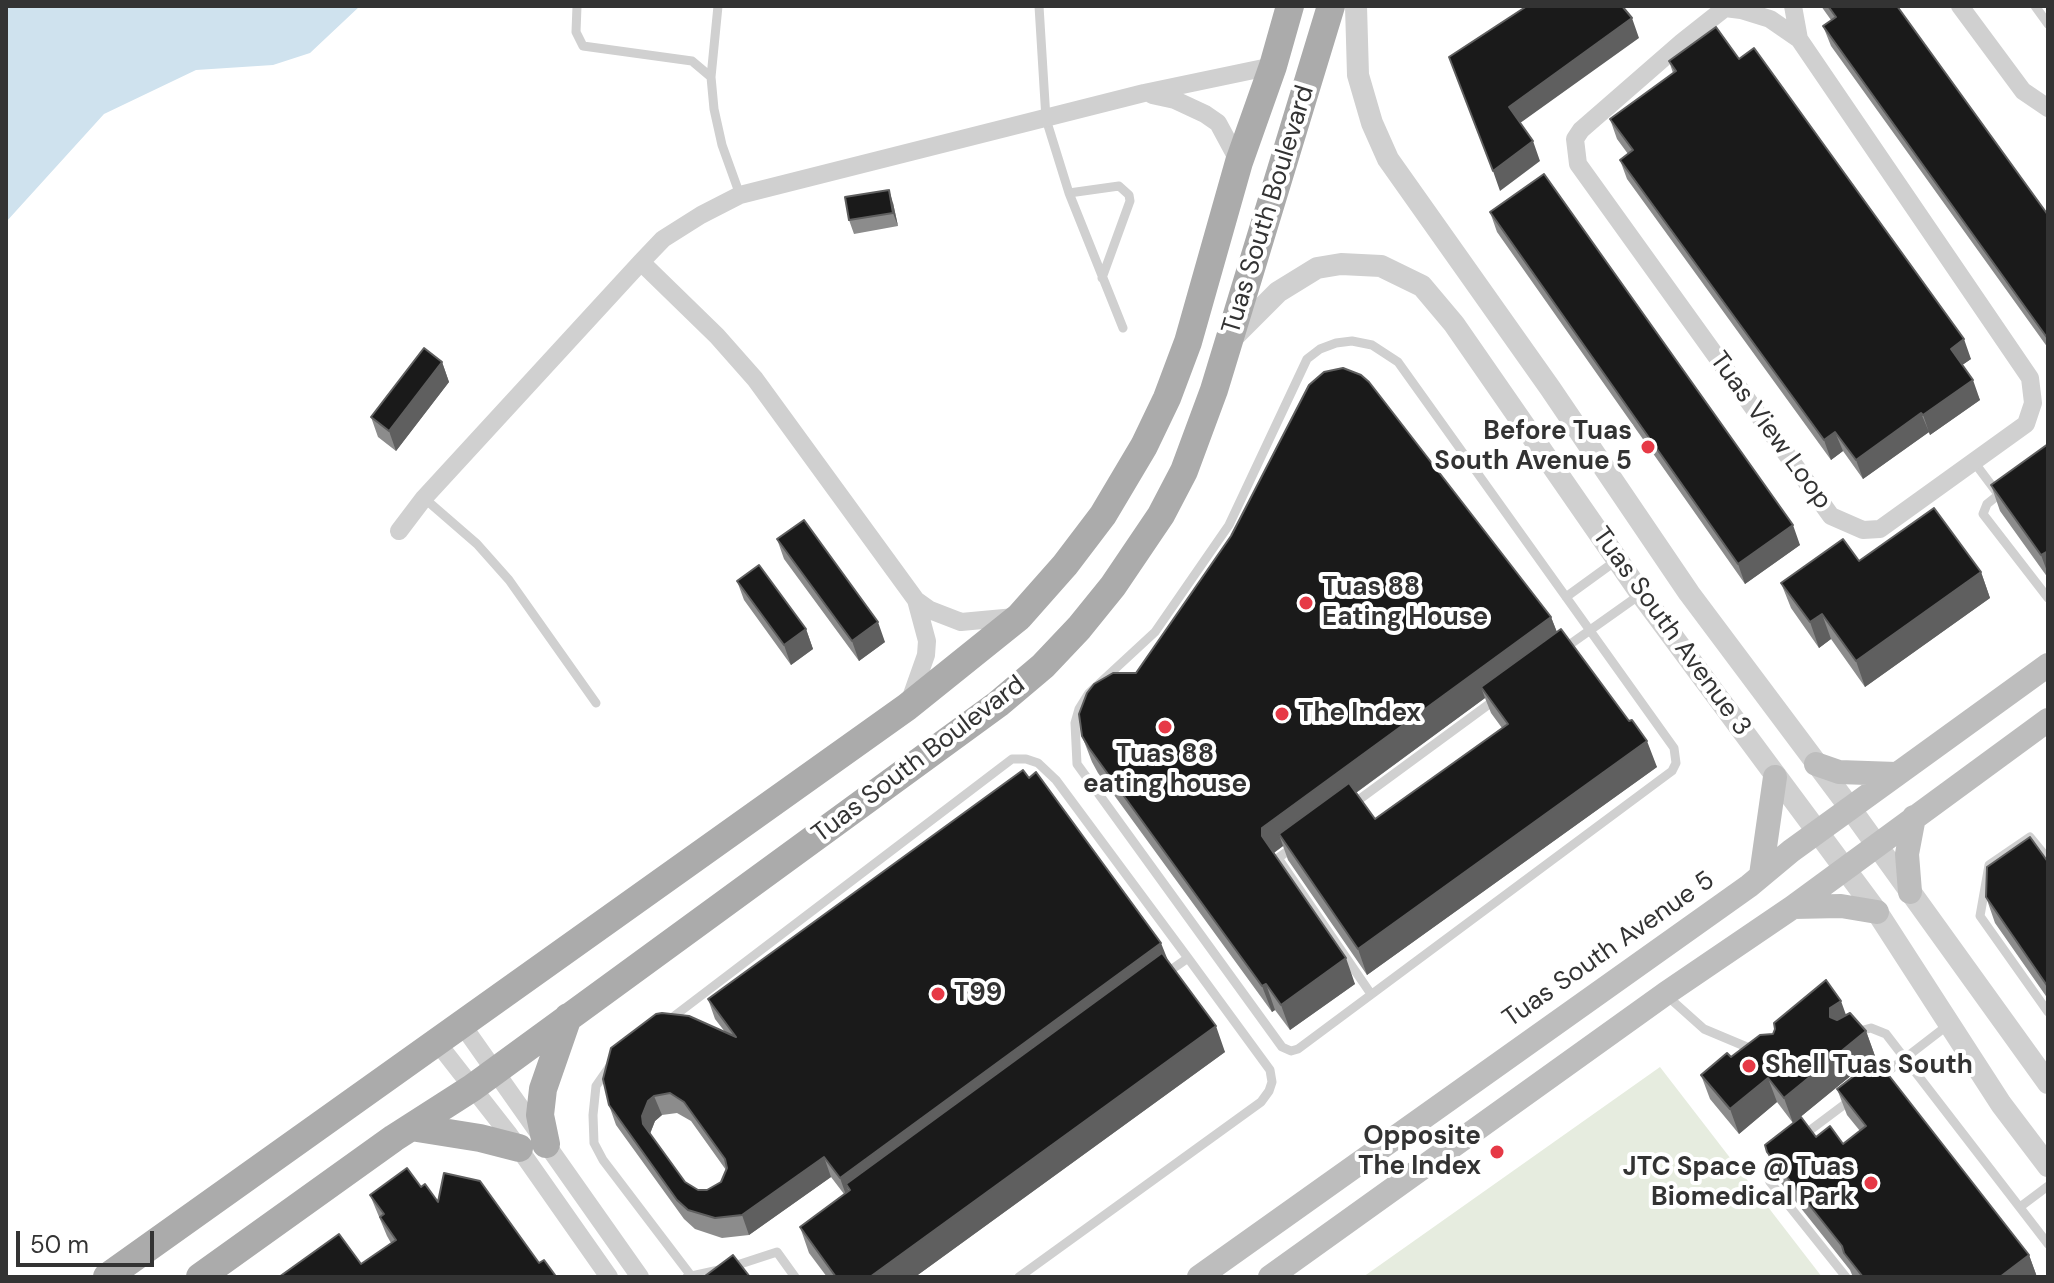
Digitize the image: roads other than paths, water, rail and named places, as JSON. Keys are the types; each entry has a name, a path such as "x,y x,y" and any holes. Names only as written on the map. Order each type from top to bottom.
{"main road":[{"path":"1273,66 1290,6"},
{"name":"Tuas South Boulevard","path":"200,1277 411,1127 472,1088 998,704 1043,666 1079,628 1113,586 1161,515 1184,471 1214,390 1331,6"},
{"name":"Tuas South Boulevard","path":"107,1277 907,707 1019,617 1065,565 1103,515 1144,446 1167,398 1188,342 1239,162 1273,66"},
{"name":"Tuas South Avenue 5","path":"1199,1277 1761,875 2048,665"},
{"path":"1270,1277 1665,994 1793,907 2048,720"},
{"path":"1816,764 1847,773 1896,774"},
{"path":"1761,875 1775,777"},
{"path":"1910,892 1907,854 1914,817"},
{"path":"1793,907 1841,906 1877,912"},
{"path":"411,1127 533,1146 543,1089 568,1017"}],"street":[{"name":"Tuas South Avenue 3","path":"1356,6 1358,75 1372,123 1388,159 1550,388 1689,593 1850,808 2048,1083"},
{"name":"Tuas View Loop","path":"1793,6 1799,39"},
{"path":"1960,6 2023,91 2048,108"},
{"name":"Tuas View Loop","path":"1727,7 1770,19 1799,39 2030,378 2033,403 2026,424 1880,529 1863,530 1831,516 1578,164 1575,139 1581,130 1727,7"},
{"path":"399,531 424,498 663,239 740,195 1144,93 1273,66"},
{"path":"1144,93 1175,100 1211,118 1227,136 1239,162"},
{"path":"641,262 717,336 755,379 916,600 927,641 926,655 907,707"},
{"name":"Tuas South Avenue 3","path":"1227,343 1278,292 1317,268 1341,264 1381,266 1422,286 1454,324 1641,594 1877,912 2001,1104 2048,1166"},
{"path":"916,600 938,614 961,622 1019,617"},
{"path":"461,1023 494,1071 533,1146 609,1277"},
{"path":"436,1041 472,1088 533,1146 640,1277"}],"lane":[{"path":"577,6 576,32 583,46 692,61 711,77"},
{"path":"718,6 711,77 717,126 740,195"},
{"path":"1039,6 1046,119 1069,193 1123,328"},
{"path":"2035,6 2048,24"},
{"path":"1069,193 1119,186 1129,195 1130,201 1102,278"},
{"path":"1352,341 1372,345 1398,362 1589,631 1674,748 1677,757 1672,771 1298,1049 1291,1051 1282,1047 1077,764 1075,723 1079,709 1089,693 1155,632 1229,525 1307,359 1320,349 1336,343 1352,341"},
{"path":"1974,462 1999,495"},
{"path":"2011,485 1987,504 1983,514 2048,598"},
{"path":"424,498 477,544 509,580 596,703"},
{"path":"1566,597 1617,560"},
{"path":"1552,658 1641,594"},
{"path":"1340,813 1502,695"},
{"path":"658,1029 1012,759 1038,763 1056,780 1188,958 1270,1070 1272,1082 1261,1102 1019,1277"},
{"path":"2048,859 2030,837 1989,865 1980,916 2048,1012"},
{"path":"1303,840 1278,858 1371,994"},
{"path":"1151,985 1188,958"},
{"path":"1665,994 1704,1029 1745,1048 1763,1052"},
{"path":"1869,1086 1948,1025"},
{"path":"1845,1037 1871,1028 1886,1034 2048,1244"},
{"path":"620,1057 607,1067 596,1086 594,1143 603,1160 690,1276 777,1252 795,1277"},
{"path":"1797,1140 1857,1095"},
{"path":"1785,1149 1770,1163 1766,1172 1770,1182 1846,1277"},
{"path":"2020,1207 2048,1186"},
{"path":"720,1277 728,1268"}],"water":[{"path":"6,6 360,6 310,53 273,65 196,70 104,114 6,222"}],"place":[{"name":"Before Tuas South Avenue 5","path":"1648,447"},
{"name":"Tuas 88 Eating House","path":"1306,603"},
{"name":"The Index","path":"1282,714"},
{"name":"Tuas 88 eating house","path":"1165,727"},
{"name":"T99","path":"938,994"},
{"name":"Shell Tuas South","path":"1749,1066"},
{"name":"Opposite The Index","path":"1497,1152"},
{"name":"JTC Space @ Tuas Biomedical Park","path":"1871,1183"}]}
